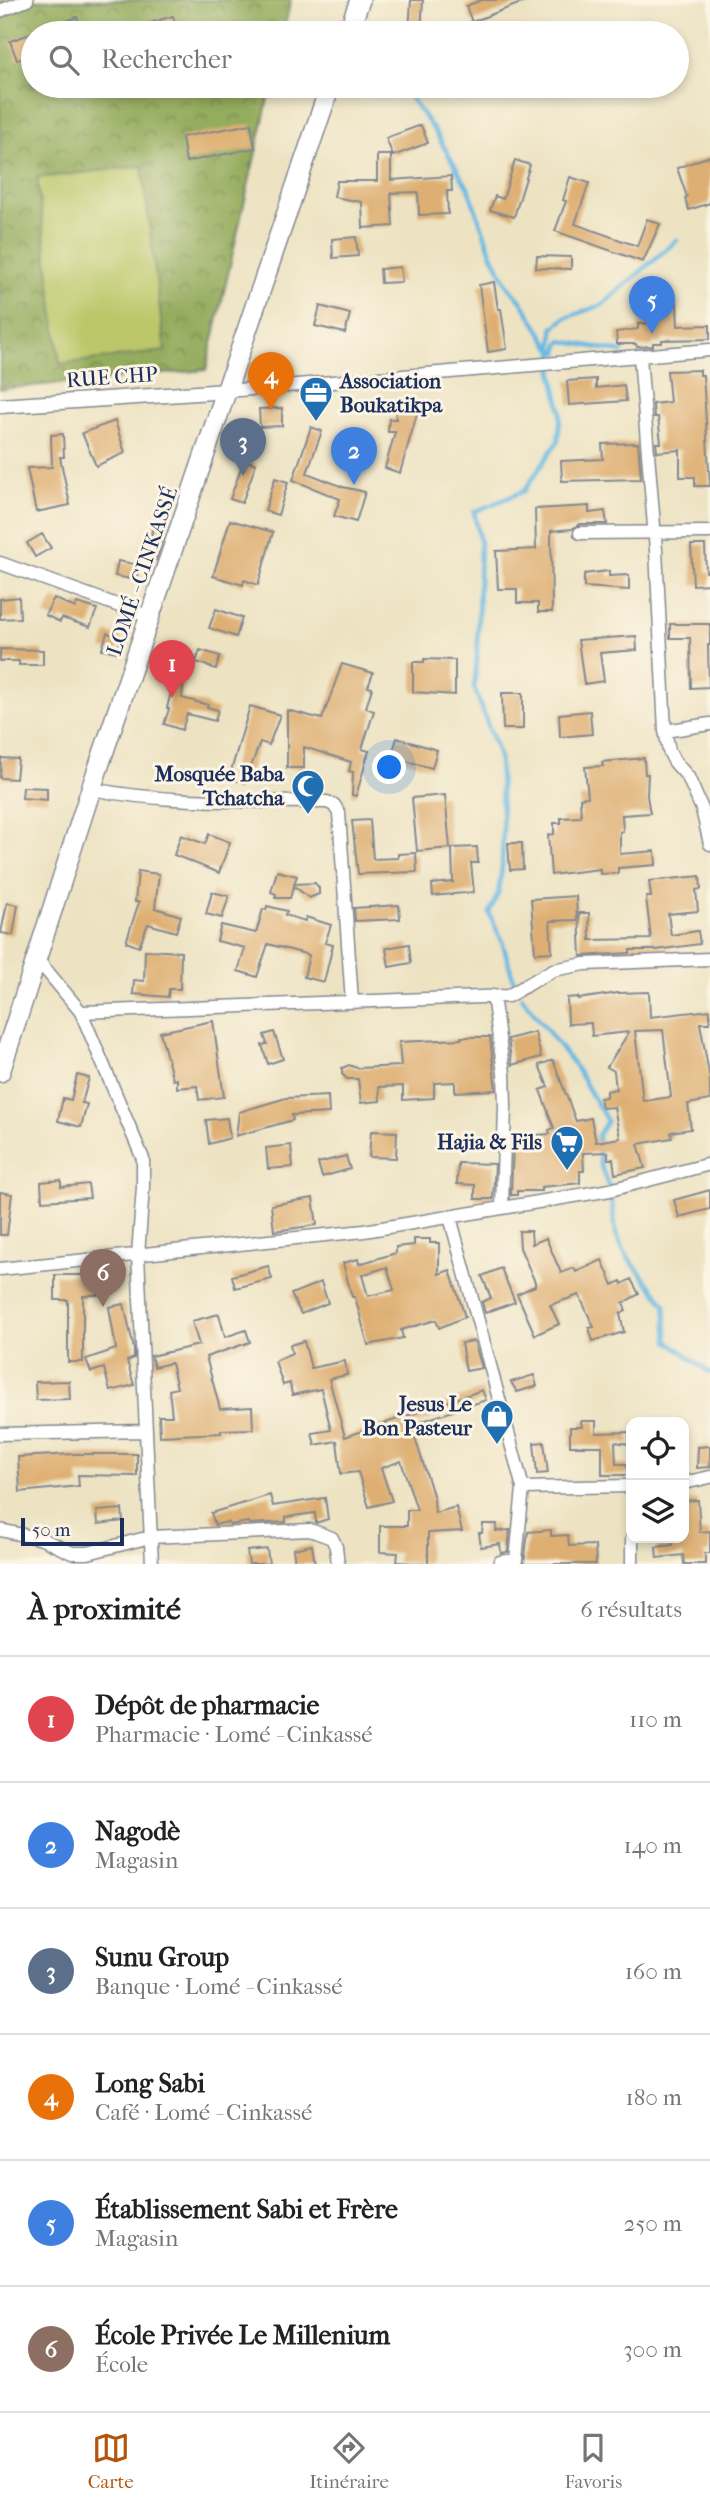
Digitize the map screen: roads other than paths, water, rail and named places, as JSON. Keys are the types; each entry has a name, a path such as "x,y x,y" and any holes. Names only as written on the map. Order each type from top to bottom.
{"highway":[{"path":"352,21 360,0"},
{"name":"LOMÉ - CINKASSÉ","path":"0,1072 91,789 326,98"}],"street":[{"path":"0,10 27,0"},
{"path":"227,391 710,350"},
{"path":"640,357 655,532 665,731 669,751 688,777 702,809 710,844"},
{"name":"RUE CHP","path":"0,406 227,391"},
{"path":"580,533 710,532"},
{"path":"0,563 150,617"},
{"path":"665,731 710,723"},
{"path":"91,789 181,801 327,802 334,805 339,813 352,1002"},
{"path":"37,959 81,1012 143,1159 138,1255 152,1564"},
{"path":"81,1012 508,996 554,970 586,964 710,959"},
{"path":"493,996 504,1073 502,1207"},
{"path":"0,1269 364,1231 610,1190 710,1164"},
{"path":"450,1217 523,1488 516,1560 499,1564"},
{"path":"0,1434 145,1431"},
{"path":"689,1482 710,1478"},
{"path":"523,1488 626,1487"},
{"path":"0,1530 42,1539 72,1553 88,1553 150,1537 310,1530 332,1538 338,1564"},
{"path":"632,1543 632,1564"}],"waterway":[{"path":"411,98 434,130 468,188 492,255 508,286 521,301 551,348 558,353 562,341 622,352"},
{"path":"516,988 502,941 489,913 498,894 503,828 499,756 474,687 480,542 474,512 524,491 558,441 561,412 553,374 553,328 565,318 602,305 677,240"},
{"path":"522,997 576,1068 607,1121 598,1135 600,1164 610,1190 616,1234 626,1255 665,1304 668,1341 710,1373"}],"place":[{"name":"Établissement Sabi et Frère","path":"652,334"},
{"name":"Long Sabi","path":"271,410"},
{"name":"Association Boukatikpa","path":"316,423"},
{"name":"Sunu Group","path":"243,476"},
{"name":"Nagodè","path":"354,485"},
{"name":"Dépôt de pharmacie","path":"172,698"},
{"name":"Mosquée Baba Tchatcha","path":"308,816"},
{"name":"Hajia & Fils","path":"567,1172"},
{"name":"École Privée Le Millenium","path":"103,1307"},
{"name":"Jesus Le Bon Pasteur","path":"497,1446"}]}
